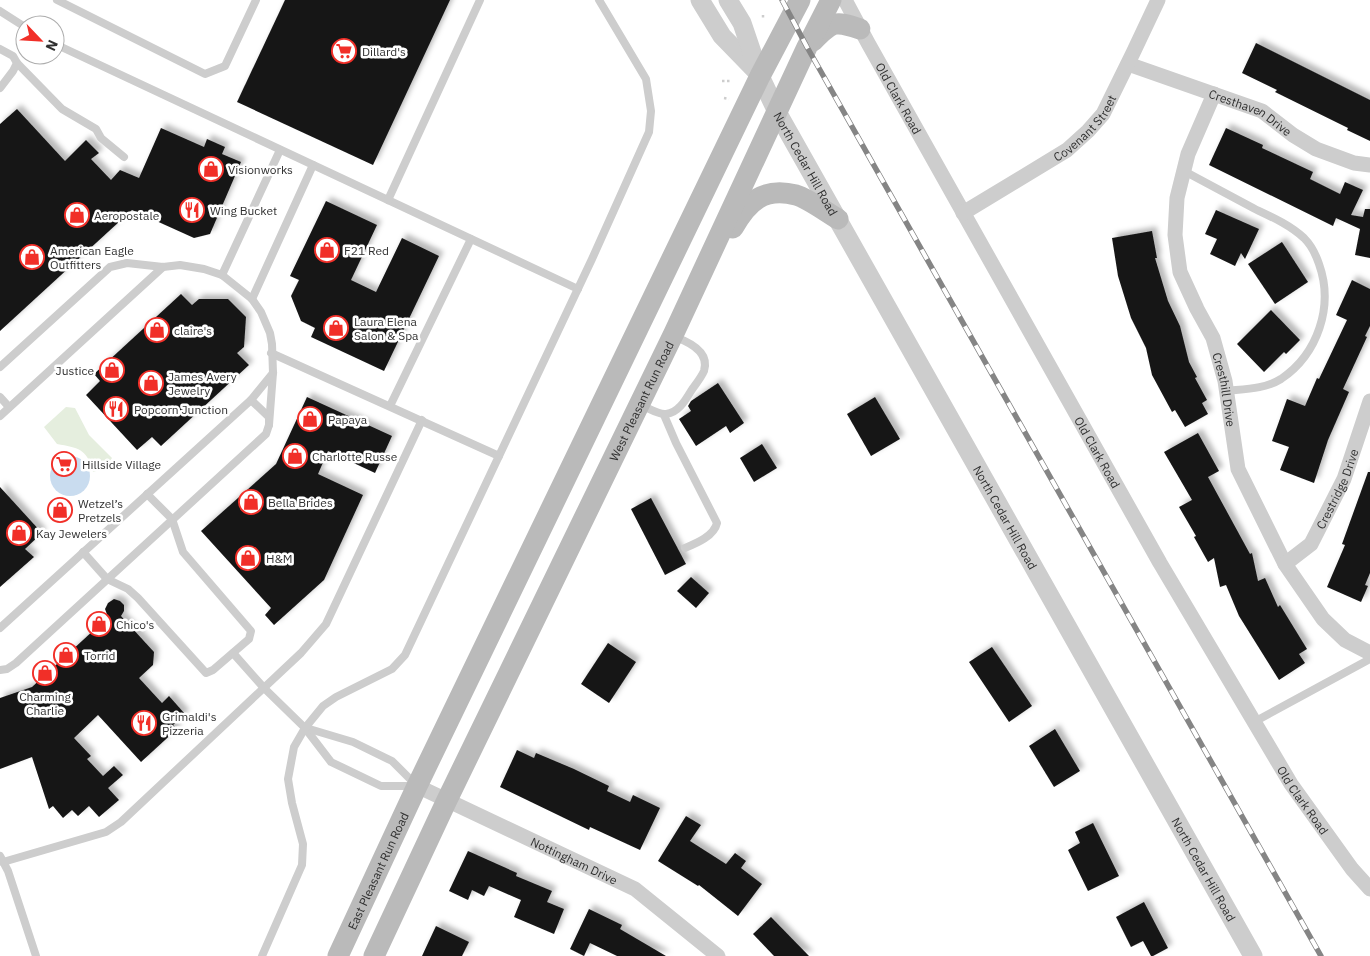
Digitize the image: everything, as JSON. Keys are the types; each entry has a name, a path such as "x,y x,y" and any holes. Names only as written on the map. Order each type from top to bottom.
{"main road":[{"path":"417,786 760,76 800,0"},
{"name":"West Pleasant Run Road","path":"447,800 674,335 807,47 831,0"},
{"path":"807,47 828,26 840,23 860,30"},
{"path":"674,335 740,215 760,196 776,193 798,196 838,219"},
{"name":"East Pleasant Run Road","path":"338,956 417,786"},
{"path":"374,956 447,800"}],"street":[{"name":"North Cedar Hill Road","path":"700,0 722,36 760,76"},
{"name":"North Cedar Hill Road","path":"728,0 742,23 760,76 777,112 1253,956"},
{"name":"Old Clark Road","path":"845,0 860,30 1160,563 1291,784 1352,869 1370,889"},
{"name":"Covenant Street","path":"963,213 1067,150 1088,131 1103,114 1158,0"},
{"name":"Cresthaven Drive","path":"1128,64 1262,111 1293,135 1316,149 1354,163 1370,165"},
{"name":"Cresthill Drive","path":"1214,94 1188,154 1177,198 1175,236 1180,272 1213,338 1226,391 1238,469 1286,564 1323,619 1344,640 1370,653"},
{"name":"Crestridge Drive","path":"1286,564 1311,544 1344,479 1370,402"},
{"name":"Nottingham Drive","path":"417,786 636,889 718,956"}],"lane":[{"path":"57,0 205,74 226,66 256,0"},
{"path":"388,200 480,0"},
{"path":"262,956 302,865 303,844 288,779 294,746 305,728 323,706 336,697 392,669 405,655 578,289 649,132 651,111 646,79 599,0"},
{"path":"0,11 15,21"},
{"path":"0,49 13,56 15,60"},
{"path":"65,49 578,289"},
{"path":"0,88 16,65"},
{"path":"19,65 62,108 96,129 101,138 124,157"},
{"path":"222,275 280,150"},
{"path":"252,299 313,165"},
{"path":"1184,171 1287,226 1305,239 1315,252 1326,296 1323,319 1317,338 1296,368 1280,380 1259,388 1226,391"},
{"path":"390,406 471,239"},
{"path":"0,366 110,267 127,263 163,267 180,265 222,275 252,299 261,312 270,333 274,373 269,425 266,434 16,663 7,669 0,670"},
{"path":"0,416 163,267"},
{"path":"640,404 664,414 675,411 684,402 703,372 705,363 702,354 689,342 674,335"},
{"path":"271,353 499,456"},
{"path":"0,628 251,400 274,373"},
{"path":"0,397 9,407"},
{"path":"251,400 269,417 269,425"},
{"path":"664,414 717,523 716,529 699,543 685,548"},
{"path":"36,956 8,871 1,859 106,832 114,827 300,654 326,624 422,420"},
{"path":"83,552 108,579 128,589 138,598 206,674 249,639 251,631 183,552 172,519 147,494"},
{"path":"232,653 305,728 331,762 382,786 417,786"},
{"path":"1254,722 1370,659"},
{"path":"305,728 352,742 392,761 417,786"}],"path":[{"path":"722,81 730,81"},
{"path":"724,98 729,99"}],"green space":[{"path":"66,407 75,408 89,435 112,458 104,469 93,472 88,458 81,450 57,444 44,427"}],"water":[{"path":"70,456 84,462 90,476 84,490 70,496 56,490 50,476 56,462"}],"building":[{"name":"Dillard's","path":"285,0 450,0 373,165 237,102"},
{"path":"1256,43 1370,100 1370,141 1242,73"},
{"path":"17,109 65,161 86,140 99,153 91,159 111,180 120,170 139,178 161,128 204,147 207,139 225,147 222,154 241,162 210,234 194,238 132,210 0,331 0,124"},
{"path":"1226,128 1263,145 1262,148 1313,172 1310,179 1340,194 1345,182 1363,190 1351,215 1363,217 1365,209 1370,209 1370,258 1355,255 1360,229 1336,218 1333,226 1209,165"},
{"path":"326,201 377,225 351,280 376,292 402,238 439,256 384,371 311,337 315,328 301,321 291,296 299,280 290,276"},
{"path":"1216,210 1259,229 1245,259 1241,253 1235,266 1210,254 1217,239 1205,234"},
{"path":"1152,231 1157,258 1155,258 1168,301 1180,326 1189,362 1197,377 1195,378 1207,400 1202,403 1208,414 1185,427 1175,410 1172,412 1152,375 1146,348 1131,318 1118,276 1112,238"},
{"path":"1282,242 1308,282 1275,304 1248,264"},
{"path":"1352,280 1370,289 1370,326 1365,336 1367,337 1343,389 1349,392 1328,440 1314,483 1280,470 1289,447 1272,441 1287,399 1305,406 1317,378 1319,379 1347,320 1336,315"},
{"path":"181,294 192,305 199,299 228,299 246,317 244,347 237,353 249,365 161,446 152,437 137,450 86,395 100,381 94,374"},
{"path":"1271,310 1300,340 1286,354 1284,352 1264,372 1237,344"},
{"path":"718,383 744,423 730,433 726,426 696,446 679,419 691,411 688,406 691,401"},
{"path":"307,397 392,436 375,473 328,451 318,474 363,495 324,580 274,625 265,615 271,608 201,531 276,464"},
{"path":"875,397 900,439 871,456 847,414"},
{"path":"1198,433 1219,471 1208,477 1250,554 1252,553 1258,581 1265,578 1278,607 1280,605 1307,649 1299,654 1305,663 1279,680 1239,616 1226,585 1220,587 1214,558 1208,562 1194,537 1196,536 1179,507 1192,500 1164,452"},
{"path":"762,444 777,468 754,482 740,458"},
{"path":"1368,472 1370,472 1370,573 1365,585 1368,586 1361,602 1327,587 1345,545 1342,544"},
{"path":"0,487 42,533 25,549 34,557 0,587"},
{"path":"651,498 686,564 665,575 631,509"},
{"path":"691,577 709,593 696,608 677,591"},
{"path":"114,599 124,605 124,611 121,616 154,652 153,665 139,678 162,703 169,696 185,714 173,725 177,729 141,762 98,715 74,738 91,756 87,759 103,776 114,766 123,775 108,788 119,800 99,817 89,806 78,816 72,810 63,818 53,806 49,809 32,757 0,769 0,698 32,687 108,617 105,609 108,603"},
{"path":"608,643 636,662 609,703 581,684"},
{"path":"992,647 1032,706 1009,722 969,662"},
{"path":"1055,729 1080,771 1054,787 1029,746"},
{"path":"517,750 534,758 536,753 574,769 609,786 607,791 630,802 633,795 660,808 640,850 590,827 589,830 500,787"},
{"path":"686,816 701,825 690,841 726,864 735,853 746,861 741,868 762,884 738,916 699,885 658,861"},
{"path":"1093,823 1119,876 1088,891 1068,850 1080,843 1075,832"},
{"path":"468,851 517,873 516,876 552,891 547,902 564,909 554,934 514,917 521,900 489,886 484,896 472,890 468,900 449,891"},
{"path":"1144,902 1168,948 1153,956 1151,956 1143,941 1131,947 1116,917"},
{"path":"589,909 622,925 620,929 666,956 617,956 590,943 584,956 570,949"},
{"path":"771,917 809,956 774,956 753,934"},
{"path":"436,926 469,942 462,956 422,956"}],"railway":[{"path":"782,0 1321,956"}],"place":[{"name":"Dillard's","path":"344,51"},
{"name":"Visionworks","path":"211,169"},
{"name":"Wing Bucket","path":"192,210"},
{"name":"Aeropostale","path":"77,215"},
{"name":"F21 Red","path":"327,250"},
{"name":"American Eagle Outfitters","path":"32,257"},
{"name":"Laura Elena Salon & Spa","path":"336,328"},
{"name":"claire's","path":"157,330"},
{"name":"Justice","path":"112,370"},
{"name":"James Avery Jewelry","path":"151,383"},
{"name":"Popcorn Junction","path":"116,409"},
{"name":"Papaya","path":"310,419"},
{"name":"Charlotte Russe","path":"295,456"},
{"name":"Hillside Village","path":"64,464"},
{"name":"Bella Brides","path":"251,502"},
{"name":"Wetzel’s Pretzels","path":"60,510"},
{"name":"Kay Jewelers","path":"19,533"},
{"name":"H&M","path":"248,558"},
{"name":"Chico's","path":"99,624"},
{"name":"Torrid","path":"66,655"},
{"name":"Charming Charlie","path":"45,673"},
{"name":"Grimaldi's Pizzeria","path":"144,723"}]}
